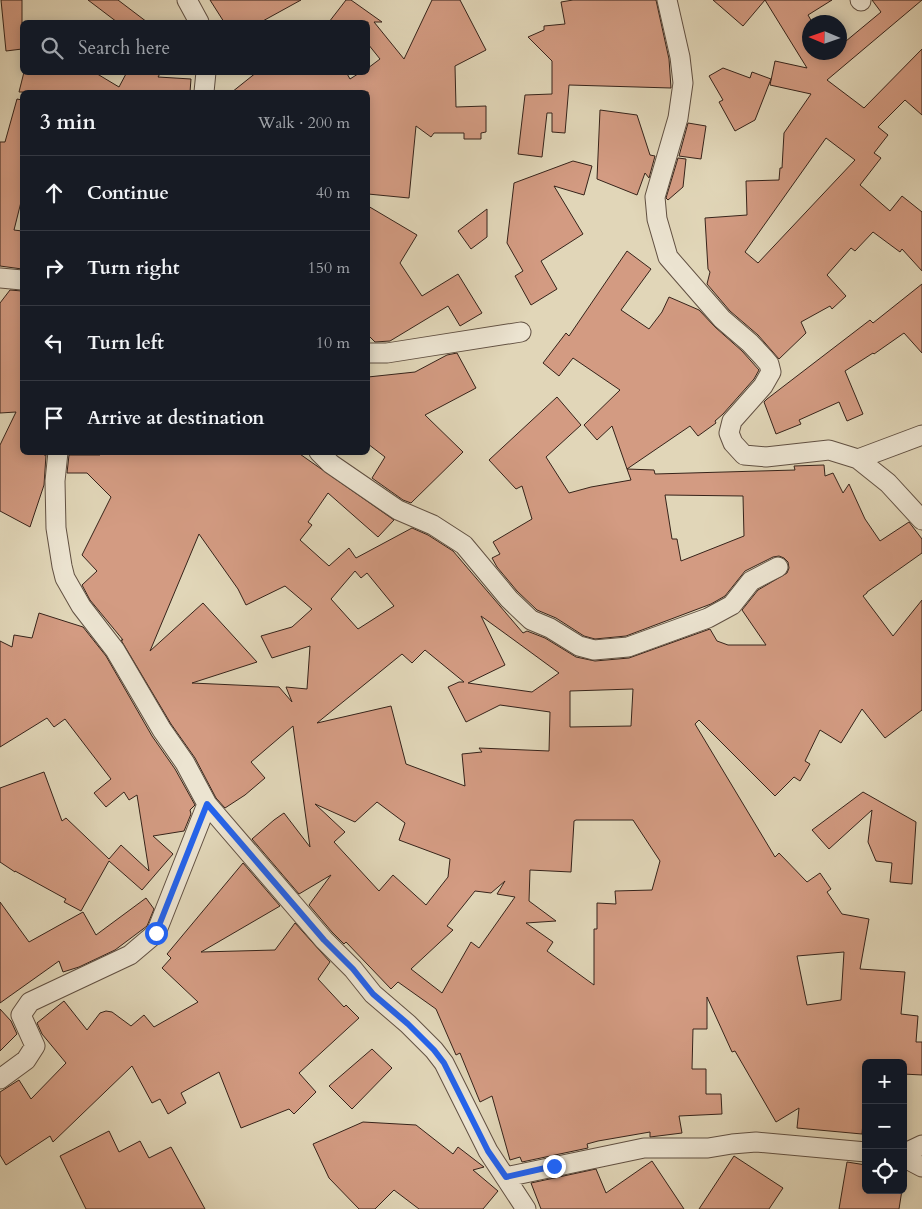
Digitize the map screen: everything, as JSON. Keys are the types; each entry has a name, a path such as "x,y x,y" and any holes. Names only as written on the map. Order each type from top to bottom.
{"street":[{"path":"187,0 198,20"},
{"path":"667,0 680,57 683,83 678,118 655,197 658,219 668,257 722,319 763,357 769,364 771,372 763,386 732,421 729,433 733,443 744,455 766,457 829,450 858,459 888,483 922,520"},
{"path":"204,90 206,75"},
{"path":"0,278 20,280"},
{"path":"370,353 387,353 520,332"},
{"path":"858,459 922,435"},
{"path":"58,455 55,481 56,528 62,566 65,578 82,606 115,650 162,730 185,763 207,804 373,994 408,1024 444,1063 488,1151 526,1209"},
{"path":"322,455 332,464 398,510 433,525 464,545 509,599 531,620 550,628 579,646 594,650 628,647 708,618 732,606 751,581 778,567"},
{"path":"0,1079 26,1060 35,1046 21,1014 30,1002 130,955 156,933 207,804"},
{"path":"506,1177 644,1148 708,1148 756,1142 862,1152"},
{"path":"907,1154 922,1145"},
{"path":"907,1158 922,1167"}],"building":[{"path":"1,0 22,0 20,49 6,51"},
{"path":"88,0 118,0 144,20 114,20"},
{"path":"210,0 301,0 265,20 223,20"},
{"path":"346,0 351,0 382,22 374,22 404,59 432,0 460,0 486,50 455,66 456,107 486,106 486,132 481,133 481,139 464,139 464,133 434,133 431,137 416,126 409,198 370,194 370,90 234,90 253,75 348,75 350,79 356,75 370,75 370,66 380,59 370,46 370,20 331,20"},
{"path":"573,0 656,0 669,59 671,88 569,85 565,133 552,132 552,113 547,113 542,157 518,154 525,95 552,94 552,61 528,37 544,30 544,26 565,24 561,2"},
{"path":"713,0 765,0 743,26"},
{"path":"765,0 832,0 808,15 802,15 802,60"},
{"path":"872,0 922,0 827,80 864,108 922,49 922,115 905,100 878,127 888,135 874,153 881,158 860,185 890,211 902,196 922,212 922,271 902,249 900,252 873,232 855,251 851,248 827,275 846,296 832,309 830,306 801,322 806,333 779,359 758,335 730,311 707,284 710,272 708,269 705,218 747,215 746,181 779,180 780,168 782,168 784,133 811,94 770,85 775,61 807,68 802,60 847,60 847,40 881,12","holes":["826,138 855,160 758,263 745,252"]},
{"path":"723,68 750,78 752,72 771,79 755,120 735,131 719,102 723,100 709,76"},
{"path":"23,75 99,75 119,87 125,75 159,75 158,77 191,79 190,90 20,90 19,92"},
{"path":"17,99 20,100 20,206 14,230 20,231 20,269 0,266 0,142 5,142"},
{"path":"600,110 637,115 650,155 655,156 649,178 645,173 637,195 597,179"},
{"path":"688,123 706,126 701,159 679,156"},
{"path":"678,158 686,159 683,187 668,200 666,198"},
{"path":"573,161 592,166 584,195 554,186 583,234 541,261 557,289 531,305 515,276 523,271 507,243 514,183"},
{"path":"370,207 417,235 400,263 422,296 458,274 482,313 460,326 448,306 390,341 375,342 370,337"},
{"path":"487,209 487,237 471,249 458,231"},
{"path":"627,251 651,269 621,310 649,329 662,312 669,297 699,310 759,370 754,379 715,421 716,423 698,436 690,426 627,469 612,426 597,440 584,425 620,390 573,358 559,376 543,363 566,333 569,336"},
{"path":"922,284 922,353 904,333 845,371 863,414 847,421 839,402 799,420 801,424 776,434 764,402 870,320 873,323"},
{"path":"10,290 20,291 20,455 46,455 44,485 30,527 0,511 0,445 16,412 0,413 0,303"},
{"path":"457,353 476,388 425,415 463,452 411,503 403,500 372,478 385,457 370,446 370,377 415,372 447,355"},
{"path":"557,397 581,425 546,457 569,493 631,480 627,469 654,470 655,474 795,470 794,466 824,465 825,476 833,473 843,493 849,484 865,519 880,541 909,522 922,539 922,553 863,596 893,636 922,600 922,710 885,738 862,709 841,743 820,730 805,761 810,764 800,781 794,777 775,796 699,720 695,724 775,857 779,853 807,882 820,873 831,889 827,892 842,914 869,919 860,969 905,972 901,1014 918,1016 916,1042 922,1042 922,1075 907,1074 907,1059 862,1059 862,1134 797,1128 799,1108 776,1122 735,1051 732,1052 707,997 707,1029 693,1029 692,1069 706,1069 706,1094 721,1094 722,1114 679,1116 682,1133 650,1137 650,1132 598,1141 587,1144 588,1148 522,1162 520,1157 510,1160 492,1096 480,1102 460,1053 456,1055 436,1009 398,982 391,989 346,942 344,944 332,932 309,905 331,875 299,894 252,839 284,813 310,847 293,726 251,762 265,778 245,795 225,808 216,798 195,758 171,724 121,640 123,640 90,600 82,585 97,571 82,555 111,497 87,473 67,473 69,455 301,455 394,520 378,537 328,493 308,522 312,525 300,540 329,566 349,548 356,558 412,528 428,535 453,551 523,633 527,631 545,638 576,657 595,661 629,658 710,629 717,641 728,645 766,645 742,610 758,590 787,573 789,568 788,562 779,556 773,557 745,571 725,596 711,604 626,636 595,639 584,636 556,618 537,610 517,591 492,558 500,554 493,542 532,519 522,486 516,489 489,460","holes":["665,495 743,496 744,536 681,561 677,539 672,539","199,534 238,589 246,605 285,586 312,609 292,627 261,636 272,658 310,646 307,689 286,687 292,702 279,687 192,683 257,662 203,603 150,651","355,571 361,578 367,573 394,606 358,629 331,599","481,616 559,673 532,692 468,683 505,665","425,650 464,682 448,687 466,722 500,705 550,712 549,751 479,748 482,752 462,754 465,786 406,764 391,706 317,723 402,654 412,663","633,689 631,726 570,727 570,691","377,802 405,823 399,840 450,859 448,877 426,905 393,875 379,891 334,842 345,832 315,804 355,822","633,820 660,861 652,890 615,891 616,904 597,903 597,929 594,929 594,985 547,951 553,942 526,923 556,921 529,901 530,870 571,872 574,821","505,881 497,894 515,897 479,948 471,942 442,993 411,969 453,930 447,926 475,891 491,893","844,952 841,1000 807,1005 797,956"]},
{"path":"39,613 83,627 106,656 152,736 175,769 195,805 190,810 191,814 184,831 153,836 173,854 142,890 109,861 81,911 64,902 66,899 0,862 0,788 44,772 62,821 66,818 109,859 121,845 149,871 137,795 129,800 124,792 106,807 94,793 111,779 65,719 54,727 47,718 0,747 0,641 12,647 14,635 32,638"},
{"path":"863,792 916,822 912,884 890,882 892,863 876,861 868,842 872,810 829,849 812,830"},
{"path":"243,863 280,906 201,952 275,950 295,923 330,962 318,979 344,1007 346,1005 359,1018 299,1073 316,1092 294,1114 289,1109 241,1128 219,1072 181,1093 186,1103 168,1114 160,1099 152,1103 132,1066 53,1142 50,1136 6,1165 0,1155 0,1092 19,1080 31,1099 66,1063 42,1034 37,1023 64,1001 87,1030 100,1013 106,1011 112,1012 131,1026 144,1015 154,1027 198,1002 162,968 171,958 167,954"},
{"path":"146,898 154,909 147,926 115,950 79,967 63,972 59,961 0,1003 0,902 29,942 83,912 96,935"},
{"path":"0,1009 11,1021 17,1034 0,1051"},
{"path":"372,1049 392,1068 352,1109 329,1086"},
{"path":"363,1122 416,1125 453,1154 458,1147 484,1167 473,1170 498,1191 483,1209 419,1209 394,1190 375,1209 359,1209 329,1178 313,1144"},
{"path":"109,1131 119,1152 140,1141 149,1158 171,1147 205,1209 86,1209 60,1156"},
{"path":"734,1156 783,1188 769,1209 699,1209"},
{"path":"652,1161 684,1209 541,1209 531,1183 596,1169 606,1193"},
{"path":"847,1162 862,1164 862,1194 901,1194 899,1209 839,1209"}],"route":[{"path":"156,933 207,804 301,915 353,969 373,994 408,1024 434,1050 444,1063 488,1151 506,1177 554,1166"}]}
